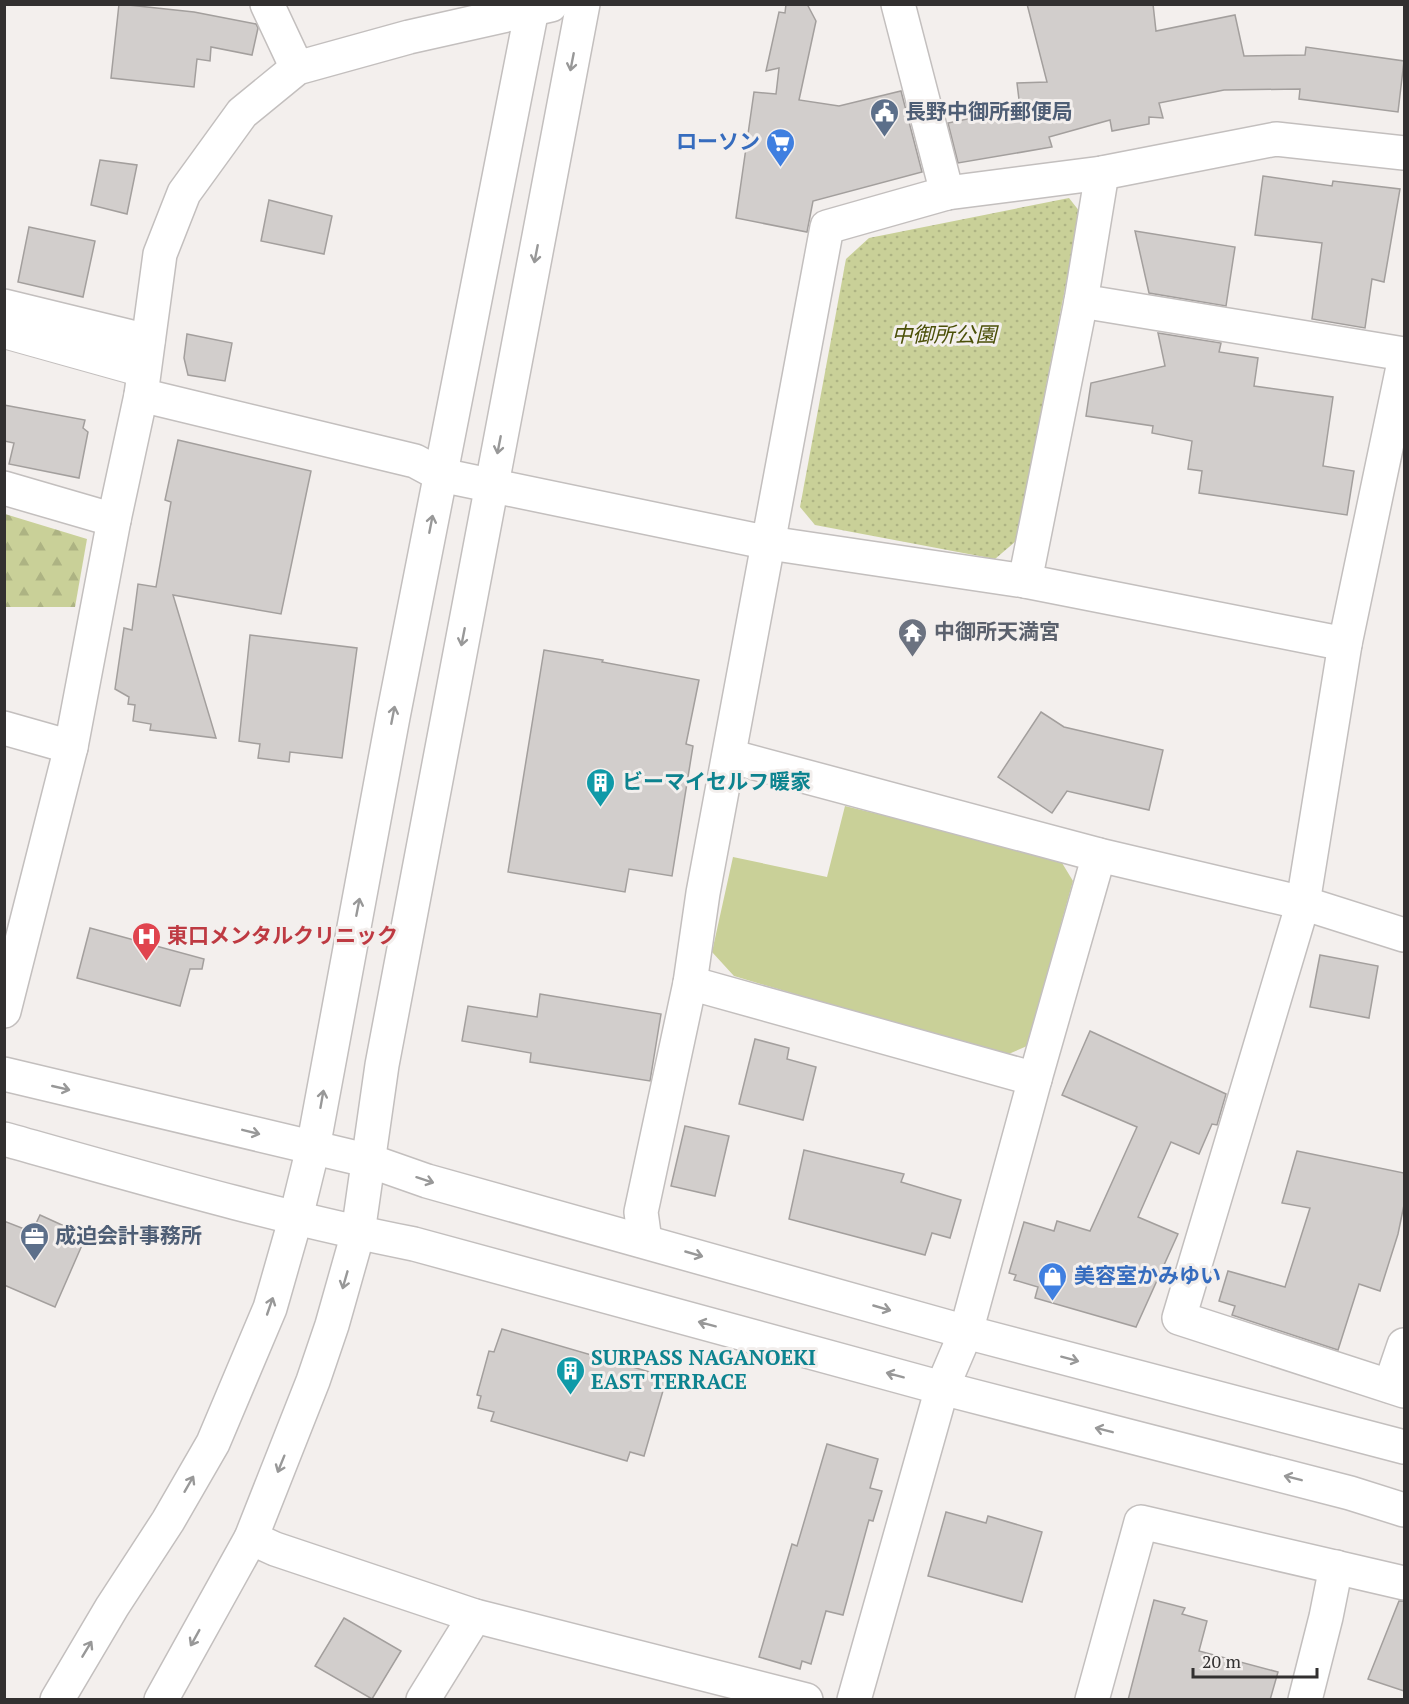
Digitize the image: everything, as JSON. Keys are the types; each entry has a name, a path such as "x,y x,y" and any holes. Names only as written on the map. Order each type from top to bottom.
{"street":[{"path":"267,4 297,68"},
{"path":"161,1700 251,1538 313,1381 332,1325 358,1233 382,1065 583,4"},
{"path":"898,4 947,193"},
{"path":"4,1011 71,747 144,369 160,254 184,193 242,113 297,68 409,37 538,6 393,717 314,1148 296,1217 270,1308 213,1443 168,1521 112,1607 57,1700"},
{"path":"645,1241 641,1212 690,983 703,893 770,543 827,227 947,193 1102,173 1276,139 1404,153"},
{"path":"1025,582 1081,302 1102,173"},
{"path":"1081,302 1404,354"},
{"path":"4,306 144,369"},
{"path":"4,332 144,369 415,461 441,475 770,543 1025,582 1345,644"},
{"path":"1404,362 1345,644 1303,903 1179,1318 1397,1389 1404,1345"},
{"path":"4,488 114,520"},
{"path":"4,729 71,747"},
{"path":"729,756 1099,855 1303,903 1404,935"},
{"path":"855,1700 942,1388 966,1332 1099,855"},
{"path":"690,983 1035,1079"},
{"path":"4,1074 370,1161 437,1184 966,1332 1404,1447"},
{"path":"4,1139 228,1201 436,1250 942,1388 1350,1493 1404,1510"},
{"path":"1092,1700 1141,1522 1404,1583"},
{"path":"251,1538 275,1549 475,1616 806,1700"},
{"path":"1305,1700 1336,1567"},
{"path":"423,1700 475,1616"}],"green space":[{"name":"中御所公園","path":"1069,198 1080,212 1016,541 995,559 815,525 800,507 846,259 869,238"},
{"path":"5,514 87,539 75,607 5,607"},
{"path":"845,806 1059,858 1073,881 1027,1046 1004,1056 734,976 712,952 733,857 827,877"}],"building":[{"path":"119,4 194,12 256,24 258,28 252,55 211,47 210,61 197,59 194,87 111,78"},
{"path":"786,4 807,4 816,21 799,100 839,106 901,91 922,172 813,201 807,232 736,218 754,92 776,94 779,68 766,71 779,12 785,13"},
{"path":"1027,4 1153,4 1156,31 1235,15 1244,56 1305,55 1306,47 1404,61 1398,112 1299,99 1300,89 1224,90 1159,103 1163,118 1149,117 1149,124 1112,131 1110,120 1049,137 1052,147 958,163 948,123 1020,108 1017,83 1047,82"},
{"path":"100,160 137,165 127,214 91,205"},
{"path":"1263,176 1332,186 1333,181 1400,189 1384,282 1372,279 1365,328 1312,319 1322,243 1255,235"},
{"path":"269,200 332,216 324,254 261,241"},
{"path":"29,227 95,241 83,297 18,282"},
{"path":"1135,231 1235,247 1226,306 1149,293"},
{"path":"1158,333 1221,343 1219,352 1258,358 1254,386 1333,397 1323,466 1354,471 1347,515 1199,493 1202,471 1188,469 1192,441 1152,433 1153,426 1086,416 1091,383 1165,366"},
{"path":"187,334 232,343 225,381 188,375 184,358"},
{"path":"4,405 85,420 83,428 88,432 79,478 9,464 14,443 4,441"},
{"path":"178,440 311,471 281,614 173,595 216,738 150,730 151,724 133,721 135,705 128,704 129,697 115,689 124,628 132,630 138,584 156,587 171,502 165,500"},
{"path":"250,635 357,648 342,758 290,752 289,762 258,758 260,744 239,741"},
{"name":"ビーマイセルフ暖家","path":"544,650 699,680 686,744 693,746 672,876 629,869 625,892 508,872"},
{"path":"1041,712 1064,727 1163,750 1149,810 1067,791 1052,813 998,777"},
{"path":"90,928 204,959 202,969 190,969 180,1006 77,978"},
{"path":"1320,955 1378,966 1369,1018 1310,1007"},
{"path":"540,994 661,1014 650,1081 530,1062 531,1053 462,1041 468,1006 537,1017"},
{"path":"1090,1031 1226,1094 1217,1125 1212,1124 1199,1154 1171,1142 1138,1217 1178,1234 1136,1327 1035,1298 1038,1287 1014,1280 1016,1275 1009,1273 1024,1222 1054,1231 1057,1221 1090,1231 1137,1127 1062,1095"},
{"path":"755,1039 789,1048 787,1059 816,1067 803,1120 739,1104"},
{"path":"685,1126 729,1136 715,1196 671,1186"},
{"path":"804,1150 904,1174 901,1182 961,1200 950,1238 932,1233 925,1255 789,1219"},
{"path":"1297,1151 1404,1173 1404,1205 1398,1234 1380,1291 1359,1284 1338,1350 1232,1315 1235,1306 1219,1301 1228,1271 1285,1287 1310,1208 1282,1203"},
{"path":"40,1215 86,1236 55,1307 4,1285 4,1221 32,1232"},
{"name":"SURPASS NAGANOEKI EAST TERRACE","path":"502,1329 667,1377 644,1456 630,1452 627,1461 491,1421 494,1412 478,1408 481,1396 477,1395 489,1351 494,1352"},
{"path":"827,1444 878,1459 870,1488 882,1491 873,1521 869,1520 843,1615 826,1611 811,1664 802,1661 800,1669 759,1657 792,1544 797,1546"},
{"path":"946,1512 986,1523 988,1516 1042,1532 1022,1602 928,1576"},
{"path":"1154,1600 1185,1608 1182,1614 1207,1621 1199,1651 1278,1672 1270,1700 1128,1700"},
{"path":"1399,1601 1404,1601 1404,1691 1368,1679"},
{"path":"344,1618 401,1651 372,1699 315,1666"}],"place":[{"name":"長野中御所郵便局","path":"884,138"},
{"name":"ローソン","path":"781,168"},
{"name":"中御所天満宮","path":"913,658"},
{"name":"ビーマイセルフ暖家","path":"601,808"},
{"name":"東口メンタルクリニック","path":"146,962"},
{"name":"成迫会計事務所","path":"34,1262"},
{"name":"美容室かみゆい","path":"1053,1302"},
{"name":"SURPASS NAGANOEKI EAST TERRACE","path":"570,1396"}]}
